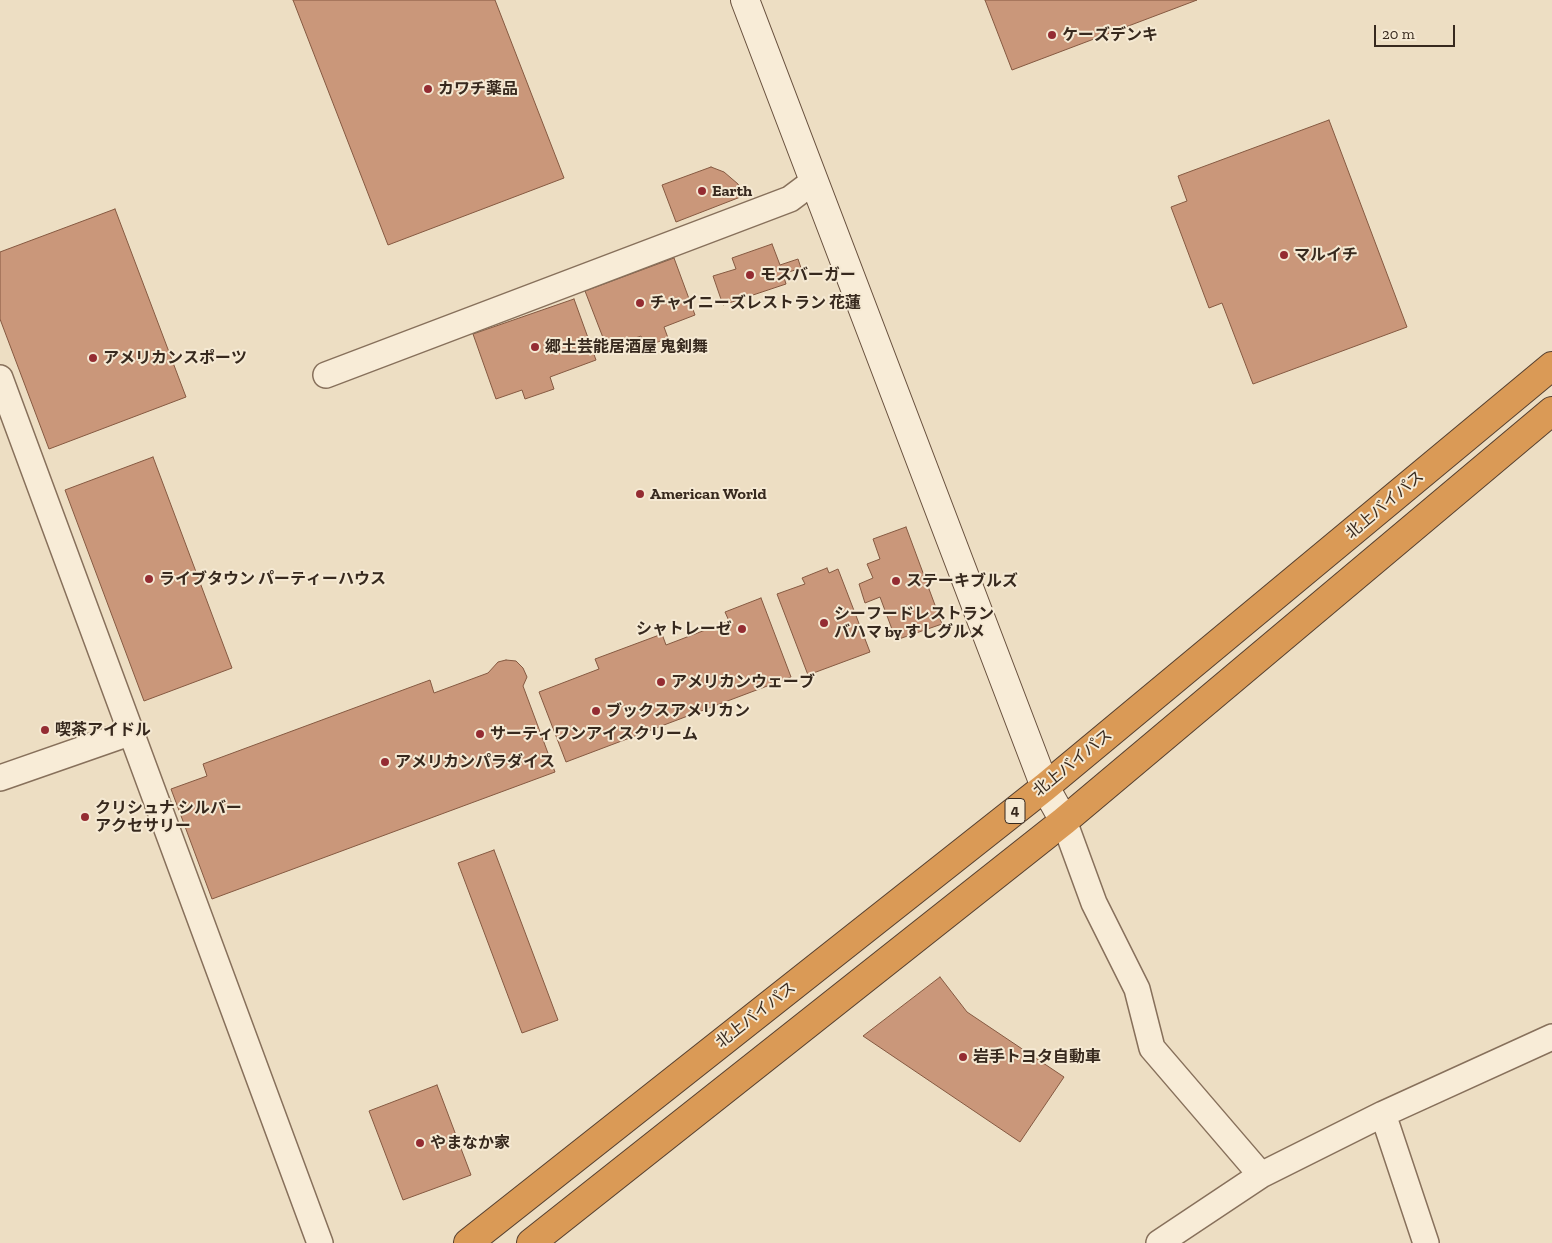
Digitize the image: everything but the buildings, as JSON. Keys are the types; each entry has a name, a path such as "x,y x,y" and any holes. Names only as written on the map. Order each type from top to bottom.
{"highway":[{"name":"北上バイパス","path":"468,1243 1045,787 1552,366"},
{"name":"4","path":"531,1243 1064,821 1552,412"}],"street":[{"path":"745,0 1045,787 1064,821 1094,903 1137,988 1152,1048 1261,1175"},
{"path":"326,375 790,199 814,181"},
{"path":"0,378 320,1243"},
{"path":"0,778 132,732"},
{"path":"1159,1243 1261,1175 1383,1114 1552,1037"},
{"path":"1383,1114 1426,1243"}],"place":[{"name":"ケーズデンキ","path":"1052,35"},
{"name":"カワチ薬品","path":"428,89"},
{"name":"Earth","path":"702,191"},
{"name":"マルイチ","path":"1284,255"},
{"name":"モスバーガー","path":"750,275"},
{"name":"チャイニーズレストラン 花蓮","path":"640,303"},
{"name":"郷土芸能居酒屋 鬼剣舞","path":"535,347"},
{"name":"アメリカンスポーツ","path":"93,358"},
{"name":"American World","path":"640,494"},
{"name":"ライブタウン パーティーハウス","path":"149,579"},
{"name":"ステーキブルズ","path":"896,581"},
{"name":"シーフードレストラン バハマ by すしグルメ","path":"824,623"},
{"name":"シャトレーゼ","path":"742,629"},
{"name":"アメリカンウェーブ","path":"661,682"},
{"name":"ブックスアメリカン","path":"596,711"},
{"name":"喫茶アイドル","path":"45,730"},
{"name":"サーティワンアイスクリーム","path":"480,734"},
{"name":"アメリカンパラダイス","path":"385,762"},
{"name":"クリシュナ シルバー アクセサリー","path":"85,817"},
{"name":"岩手トヨタ自動車","path":"963,1057"},
{"name":"やまなか家","path":"420,1143"}]}
